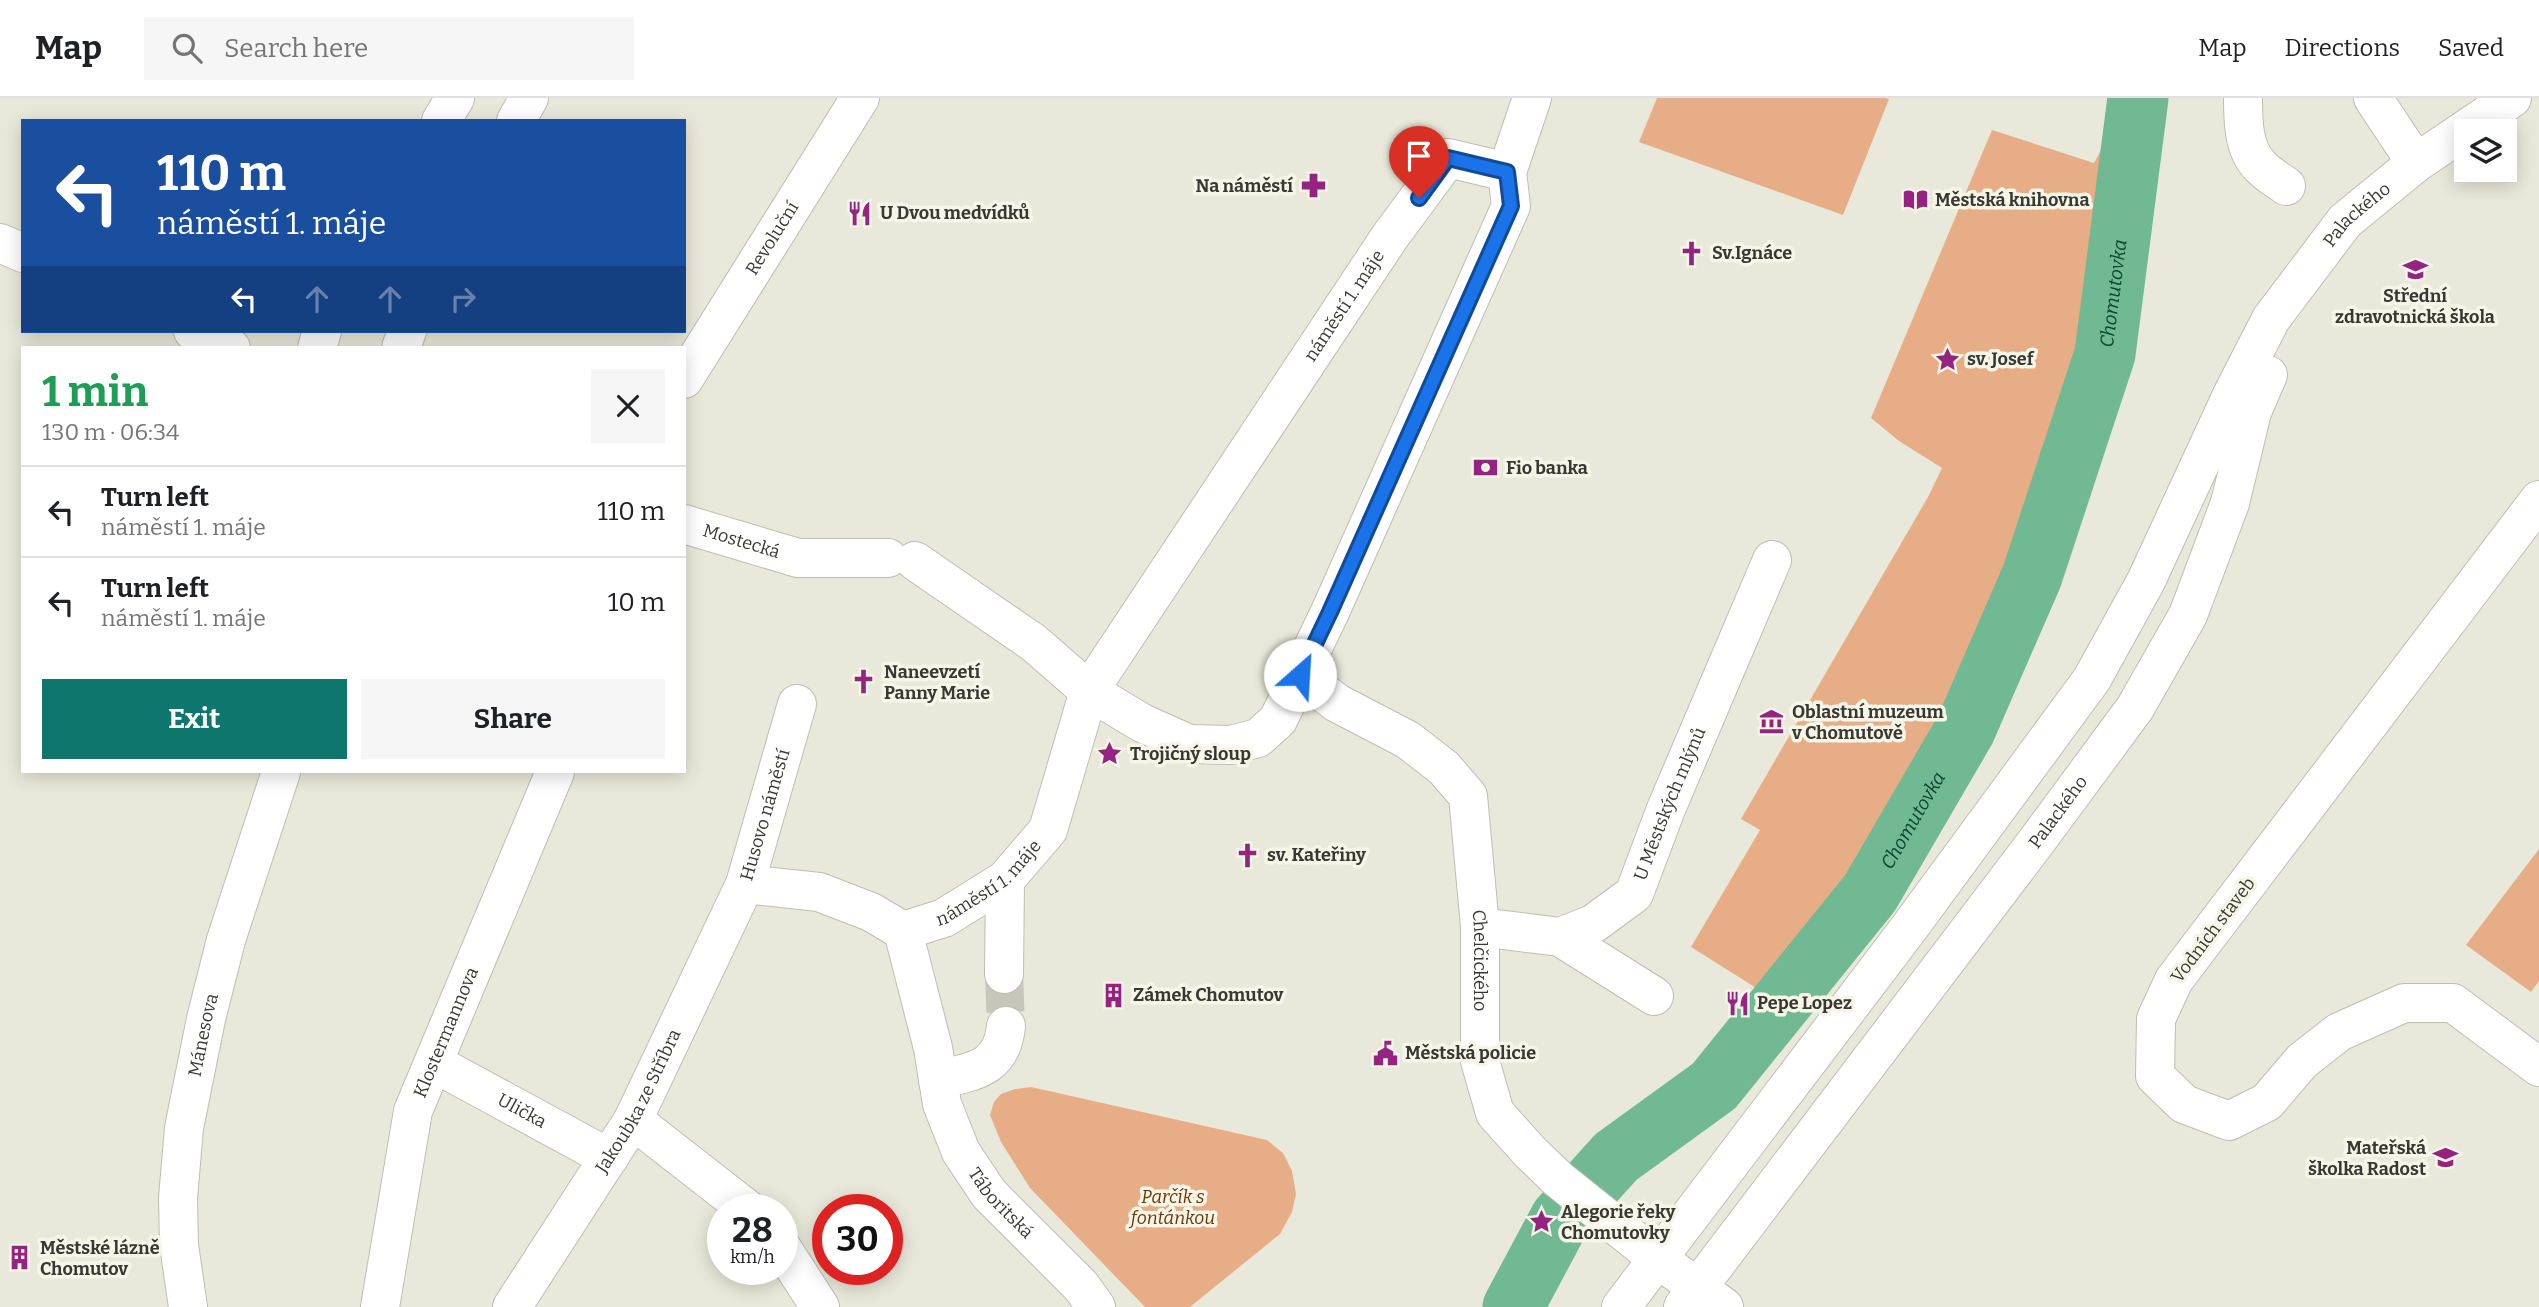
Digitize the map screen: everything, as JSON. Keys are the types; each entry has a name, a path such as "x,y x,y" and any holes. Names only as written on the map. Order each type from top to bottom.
{"street":[{"path":"443,119 455,98"},
{"path":"517,119 529,98"},
{"name":"Revoluční","path":"686,376 860,98"},
{"path":"1089,691 1142,723 1189,744 1231,745 1258,738 1278,720 1336,600 1511,206 1507,172 1532,98"},
{"path":"2243,98 2243,122 2248,145 2259,165 2286,187"},
{"path":"2374,98 2416,163"},
{"name":"Palackého","path":"1621,1307 1917,917 2092,679 2146,581 2232,395 2271,319 2345,221 2416,163 2512,98"},
{"name":"náměstí 1. máje","path":"903,931 944,918 1004,880 1048,830 1089,691 1389,238 1448,158 1507,172"},
{"path":"0,243 21,252"},
{"name":"Palackého","path":"1658,1259 1701,1301 2135,708 2188,615 2230,503 2252,412 2291,322 2305,275"},
{"path":"197,333 227,346"},
{"name":"Vodních staveb","path":"2539,500 2174,980 2156,1020 2155,1076 2184,1104 2229,1121 2266,1102 2302,1061 2339,1032 2404,1003 2453,1003 2539,1067"},
{"name":"Mostecká","path":"686,525 798,558 902,559 1034,643 1089,691"},
{"name":"U Městských mlýnů","path":"1480,927 1560,937 1593,925 1634,894 1666,809 1772,560"},
{"name":"Chelčického","path":"1300,675 1337,703 1408,740 1444,768 1468,796 1480,927 1480,1061 1495,1113 1558,1179 1658,1259"},
{"name":"Husovo náměstí","path":"797,704 745,884 819,892 871,912 903,931"},
{"name":"Mánesova","path":"188,1307 179,1245 178,1210 184,1128 206,1019 226,940 281,773"},
{"name":"Klostermannova","path":"380,1307 413,1111 555,773"},
{"path":"1004,880 1004,974"},
{"name":"Jakoubka ze Stříbra","path":"512,1307 633,1120 745,884"},
{"name":"Táboritská","path":"903,931 933,1048 942,1104 961,1152 989,1194 1081,1286 1096,1307"},
{"path":"1560,937 1654,996"},
{"path":"938,1080 972,1072 990,1063 1004,1044 1006,1026"},
{"name":"Ulička","path":"433,1063 609,1158"},
{"path":"633,1120 728,1194"},
{"path":"798,1273 820,1307"}],"green space":[{"path":"1657,98 1889,99 1843,215 1639,142"},
{"path":"1992,130 2094,163 2101,150 2119,157 2102,311 2047,500 1998,622 1989,635 1933,764 1839,917 1769,996 1691,947 1760,830 1741,819 1928,497 1942,468 1899,441 1871,418"},
{"path":"2539,849 2539,981 2531,992 2466,945"},
{"name":"Parčík s fontánkou","path":"1031,1087 1267,1140 1283,1153 1292,1171 1296,1194 1292,1212 1280,1234 1190,1307 1145,1307 1030,1188 1001,1142 990,1115 994,1102 1001,1094"}],"waterway":[{"name":"Chomutovka","path":"1513,1307 1560,1219 1616,1157 1714,1086 1870,893 1965,730 2032,576 2105,354 2138,98"}],"tunnel":[{"path":"1004,974 1006,1026"}],"place":[{"name":"Na náměstí","path":"1313,186"},
{"name":"Městská knihovna","path":"1915,200"},
{"name":"U Dvou medvídků","path":"860,213"},
{"name":"Sv.Ignáce","path":"1692,253"},
{"name":"Střední zdravotnická škola","path":"2415,269"},
{"name":"sv. Josef","path":"1947,359"},
{"name":"Fio banka","path":"1486,468"},
{"name":"Naneevzetí Panny Marie","path":"864,682"},
{"name":"Oblastní muzeum v Chomutově","path":"1772,722"},
{"name":"Trojičný sloup","path":"1110,754"},
{"name":"sv. Kateřiny","path":"1247,855"},
{"name":"Zámek Chomutov","path":"1113,995"},
{"name":"Pepe Lopez","path":"1737,1003"},
{"name":"Městská policie","path":"1385,1053"},
{"name":"Mateřská školka Radost","path":"2446,1158"},
{"name":"Alegorie řeky Chomutovky","path":"1541,1222"},
{"name":"Městské lázně Chomutov","path":"20,1258"}],"route":[{"path":"1300,675 1511,206 1507,172 1448,158 1419,198"}]}
